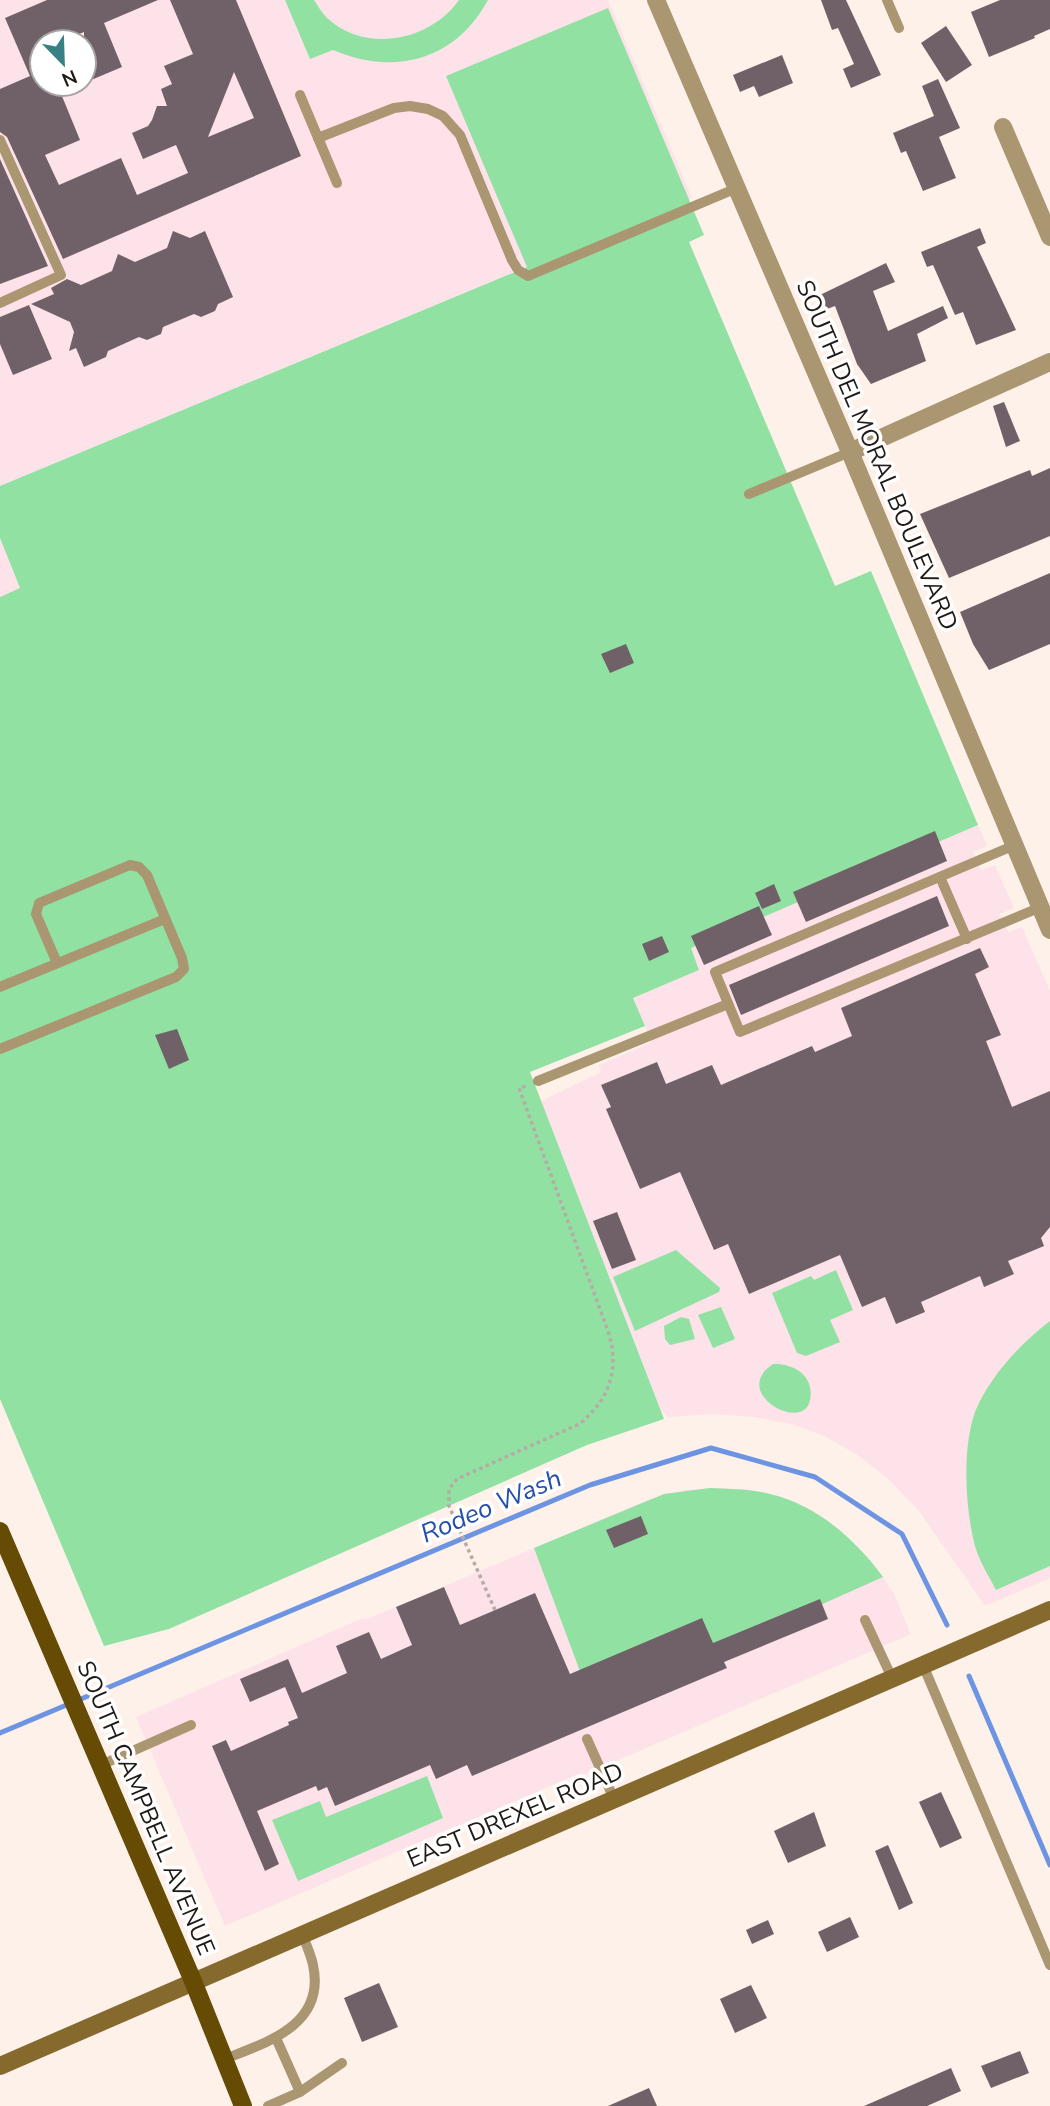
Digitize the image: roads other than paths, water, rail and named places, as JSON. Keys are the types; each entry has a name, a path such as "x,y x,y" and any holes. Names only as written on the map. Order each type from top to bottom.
{"main road":[{"name":"SOUTH CAMPBELL AVENUE","path":"0,1531 193,1981 243,2106"}],"street":[{"name":"SOUTH DEL MORAL BOULEVARD","path":"656,0 850,452 1050,930"},
{"path":"1003,127 1050,237"},
{"path":"850,452 1050,362"},
{"name":"EAST DREXEL ROAD","path":"0,2066 1050,1610"}],"lane":[{"path":"887,0 899,28"},
{"path":"300,95 337,183"},
{"path":"318,138 394,108 419,107 443,116 460,135 512,260 518,270 528,276 737,188"},
{"path":"0,140 61,275 0,303"},
{"path":"749,494 850,452"},
{"path":"1015,845 715,972 740,1032 1041,907"},
{"path":"0,1049 176,977 184,969 182,958 147,876 139,867 130,865 39,903 36,914 57,963"},
{"path":"940,877 967,939"},
{"path":"0,987 165,919"},
{"path":"538,1081 728,1003"},
{"path":"865,1620 892,1678"},
{"path":"923,1665 1050,1965"},
{"path":"101,1765 191,1725"},
{"path":"587,1739 614,1799"},
{"path":"225,2059 276,2038 298,2022 310,2003 314,1972 302,1934"},
{"path":"276,2038 300,2092"},
{"path":"268,2106 300,2092 342,2063"}],"waterway":[{"name":"Rodeo Wash","path":"0,1733 590,1485 711,1448 815,1477 902,1534 947,1625"},
{"path":"969,1676 1050,1865"}]}
